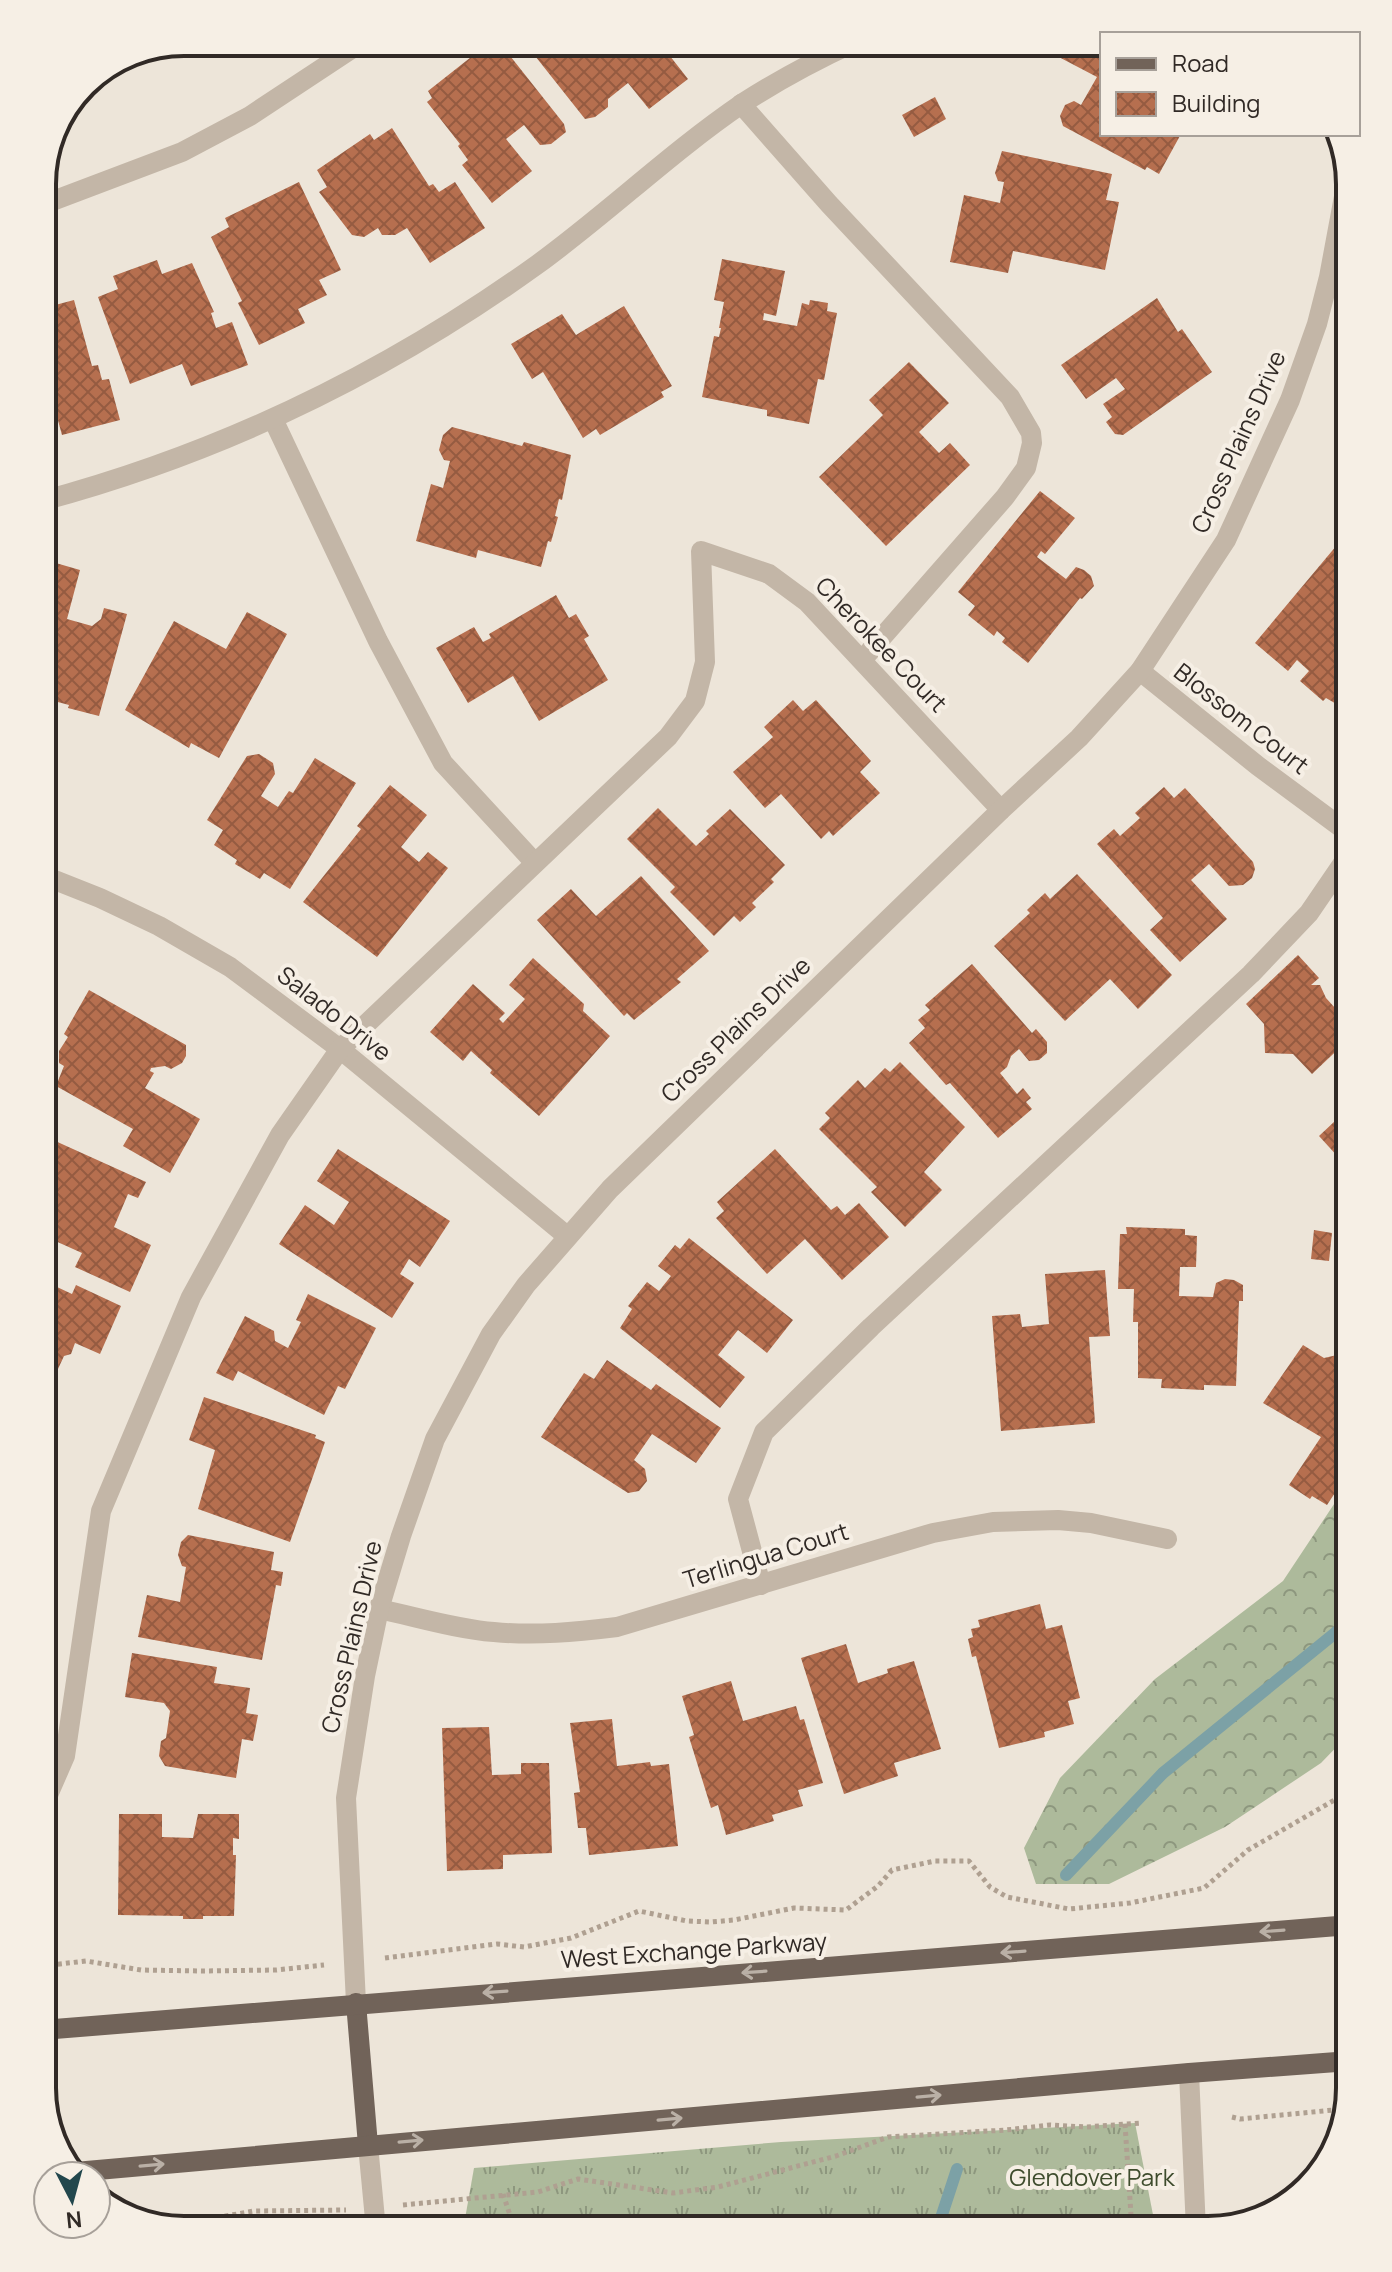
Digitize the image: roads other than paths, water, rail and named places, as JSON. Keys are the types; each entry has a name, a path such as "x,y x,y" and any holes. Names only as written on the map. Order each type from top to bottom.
{"main road":[{"name":"West Exchange Parkway","path":"56,2029 1336,1926"},
{"path":"356,2003 368,2145"},
{"path":"112,2169 1336,2062"}],"street":[{"path":"56,200 182,152 250,116 341,56"},
{"path":"56,497 171,460 273,419 354,380 462,316 538,263 741,104 786,76 827,56"},
{"path":"741,104 829,204 1010,397 1031,433 1032,443 1026,468 1005,497 863,659"},
{"name":"Cross Plains Drive","path":"356,2003 346,1798 365,1676 379,1609 435,1439 491,1334 526,1285 610,1189 1079,738 1140,671 1226,540 1258,474 1290,400 1317,324 1336,255"},
{"path":"56,1777 65,1756 101,1511 191,1297 280,1135 340,1049 535,863 443,763 378,641 273,419"},
{"name":"Cherokee Court","path":"535,863 668,737 695,701 705,662 701,551 769,574 807,602 1001,810"},
{"name":"Blossom Court","path":"1140,671 1258,766 1336,824"},
{"path":"761,1585 738,1499 764,1432 871,1327 1251,974 1309,913 1336,873"},
{"name":"Salado Drive","path":"56,881 147,920 218,960 340,1049 567,1236"},
{"name":"Terlingua Court","path":"379,1609 492,1632 537,1634 617,1627 933,1533 993,1522 1058,1520 1091,1523 1167,1539"},
{"path":"1189,2073 1195,2216"},
{"path":"368,2145 375,2216"}],"waterway":[{"path":"1066,1875 1163,1773 1336,1632"},
{"path":"942,2216 957,2169"}],"park label":[{"name":"Glendover Park","path":"1092,2178"}]}
